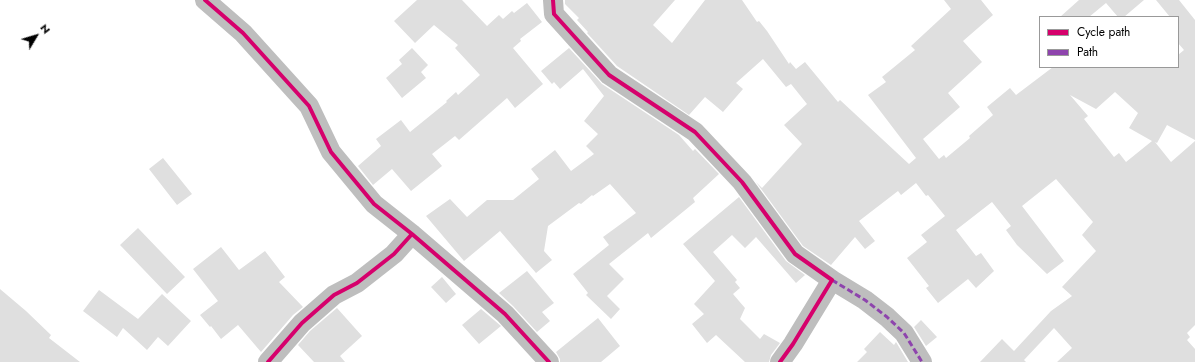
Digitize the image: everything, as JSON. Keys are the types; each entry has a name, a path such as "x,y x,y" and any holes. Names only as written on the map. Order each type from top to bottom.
{"street":[{"path":"205,0 243,33 309,106 331,152 374,204 412,234 505,314 549,362"},
{"path":"553,0 554,14 609,75 695,132 742,182 795,254 832,280 865,300 887,317 904,333 922,362"},
{"path":"268,362 302,323 323,304 334,295 357,283 394,254 412,234"},
{"path":"780,362 793,344 832,280"}],"building":[{"path":"417,0 462,0 487,26 499,15 503,19 512,11 514,13 527,3 542,22 520,39 521,41 513,48 543,84 515,108 507,98 459,140 455,136 432,154 442,166 411,191 392,169 373,185 358,166 381,146 376,139 401,120 410,132 447,102 446,101 456,92 458,95 480,75 455,48 458,45 434,25 415,43 394,21"},
{"path":"565,0 675,0 653,25 672,43 705,0 742,0 757,22 759,21 767,31 789,64 790,62 796,69 805,62 838,102 840,100 909,164 916,158 868,95 886,82 882,77 915,50 911,46 951,9 944,0 981,0 993,15 963,41 982,62 948,93 960,107 923,139 939,159 944,155 946,158 970,138 969,136 993,115 987,107 1010,88 1016,95 1052,68 1179,68 1179,54 1184,50 1179,44 1179,16 1169,16 1156,0 1179,0 1195,20 1195,140 1167,125 1157,143 1155,142 1171,162 1195,141 1195,325 1187,333 1190,337 1187,340 1195,349 1195,362 1057,362 1072,348 1054,328 1024,360 1026,362 980,362 1002,339 1014,351 1051,311 1072,296 1062,287 1096,251 1082,235 1093,222 1056,179 1022,206 1064,261 1047,274 1017,245 1006,230 1011,226 992,202 956,230 976,256 981,253 994,271 976,288 968,279 938,303 926,288 929,286 907,258 927,242 921,235 945,216 916,183 901,195 898,191 859,221 875,241 865,249 855,237 831,265 803,246 756,182 762,188 802,144 784,125 807,104 791,84 786,87 763,59 736,83 743,89 723,112 705,97 689,115 617,66 587,33 588,32 577,20 579,18 565,4","holes":["1115,92 1138,113 1129,128 1152,141 1126,162 1119,153 1114,157 1084,119 1088,116 1070,95 1096,109"]},
{"path":"1079,0 1144,0 1125,16 1117,16 1106,3 1090,16 1061,16"},
{"path":"412,48 428,65 421,72 426,78 402,98 386,78 402,64 399,60"},
{"path":"569,48 602,84 679,135 693,151 695,149 719,174 693,198 695,202 651,238 648,233 609,264 624,279 607,296 620,309 611,319 586,295 588,293 573,274 609,245 603,237 636,213 610,184 581,204 579,203 548,226 544,251 552,260 536,273 500,231 464,261 426,216 450,199 467,217 487,200 513,200 539,179 531,169 555,150 571,171 594,154 586,146 598,134 584,121 604,96 583,69 560,89 554,82 552,84 541,71"},
{"path":"163,158 192,194 177,205 149,169"},
{"path":"739,197 786,261 805,275 796,283 756,237 745,248 732,235 713,252 737,280 735,282 740,288 733,294 745,308 740,319 760,339 764,334 780,343 771,355 769,362 745,362 716,335 707,343 692,324 704,314 694,304 715,281 683,244"},
{"path":"138,228 185,277 167,294 120,245"},
{"path":"221,247 239,270 265,251 285,277 279,282 303,307 293,315 261,352 238,325 221,339 200,315 218,301 193,269"},
{"path":"527,271 554,303 542,312 550,321 537,332 499,293"},
{"path":"442,277 456,294 446,303 431,287"},
{"path":"0,289 51,335 49,338 80,362 0,362"},
{"path":"99,290 138,319 162,294 191,321 168,346 158,337 147,350 123,328 117,337 83,311"},
{"path":"337,308 362,336 340,356 345,362 314,362 298,345 310,331"},
{"path":"481,309 501,326 479,344 462,325"},
{"path":"598,318 620,346 601,362 560,362 556,352"},
{"path":"921,320 937,337 926,346 914,327"},
{"path":"880,332 894,345 896,342 908,362 857,362 867,352 864,349"}],"marked path":[{"path":"832,280 865,300 887,317 904,333 922,362"}],"cycle path":[{"path":"205,0 243,33 309,106 331,152 374,204 412,234 505,314 549,362"},
{"path":"553,0 554,14 609,75 695,132 742,182 795,254 832,280 793,344 780,362"},
{"path":"268,362 302,323 334,295 357,283 394,254 412,234"}]}
